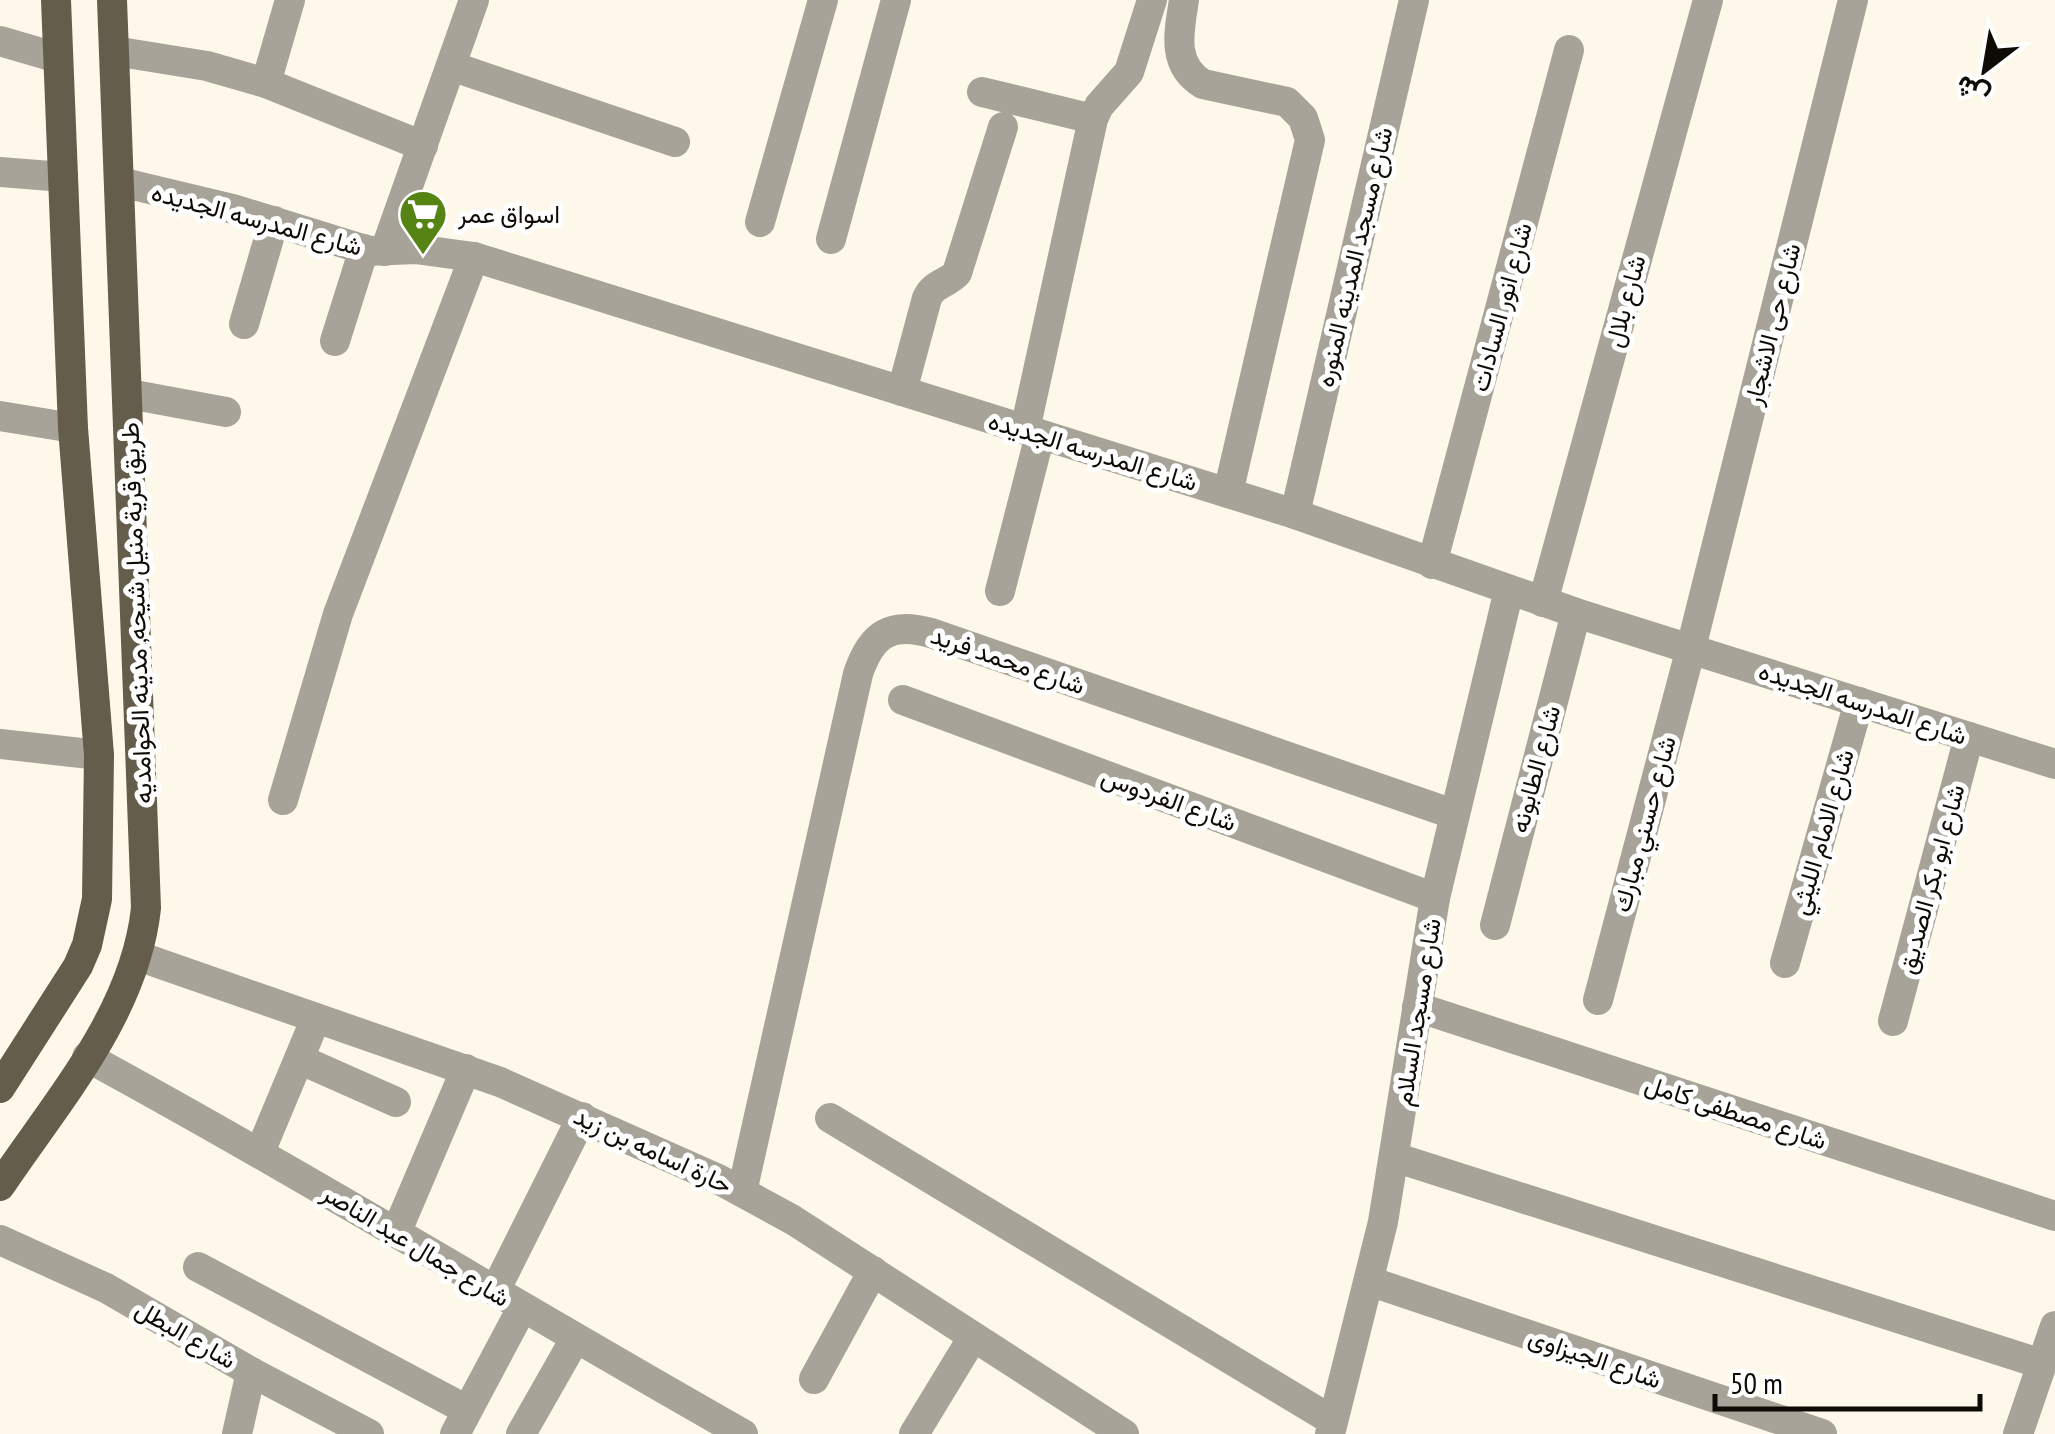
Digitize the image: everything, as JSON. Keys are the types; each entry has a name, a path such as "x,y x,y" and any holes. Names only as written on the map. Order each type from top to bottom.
{"main road":[{"name":"طريق قرية منيل شيحه, مدينه الحوامديه","path":"0,1088 67,986 88,945 98,899 99,755 72,428 56,0"},
{"name":"طريق قرية منيل شيحه, مدينه الحوامديه","path":"0,1186 87,1058 123,995 138,956 146,908 112,0"}],"street":[{"path":"266,83 290,0"},
{"path":"335,341 423,146 474,0"},
{"path":"760,222 823,0"},
{"path":"831,238 896,0"},
{"path":"1000,591 1093,119 1099,106 1129,72 1152,0"},
{"path":"1184,0 1179,52 1182,66 1191,76 1203,84 1287,102 1303,118 1310,140 1228,494"},
{"name":"شارع مسجد المدينه المنوره","path":"1294,514 1414,0"},
{"name":"شارع بلال","path":"1543,602 1708,0"},
{"name":"شارع حى الاشجار","path":"1691,648 1853,0"},
{"path":"0,41 58,58"},
{"name":"شارع انور السادات","path":"1432,564 1569,50"},
{"path":"114,51 223,70 266,83 423,146"},
{"path":"451,66 675,142"},
{"path":"982,92 1093,119"},
{"path":"902,391 927,298 931,289 950,281 957,273 1003,128"},
{"path":"0,172 63,178"},
{"name":"شارع المدرسه الجديده","path":"120,182 374,250 415,249 474,257 1294,514 1576,613 2055,764"},
{"path":"244,324 274,222"},
{"path":"283,800 338,614 474,257"},
{"path":"129,394 226,412"},
{"path":"0,416 72,428"},
{"name":"شارع مسجد السلام","path":"1336,1429 1383,1222 1435,898 1508,590"},
{"name":"شارع الطابونه","path":"1495,925 1576,613"},
{"name":"شارع محمد فريد","path":"742,1192 858,674 868,648 889,631 903,628 931,633 1454,814"},
{"name":"شارع حسني مبارك","path":"1598,1000 1691,648"},
{"name":"شارع الفردوس","path":"904,700 1435,898"},
{"name":"شارع الامام الليثي","path":"1785,963 1860,702"},
{"name":"شارع ابو بكر الصديق","path":"1892,1021 1969,737"},
{"path":"0,744 99,755"},
{"name":"حارة اسامه بن زيد","path":"138,956 466,1069 582,1116 742,1192 873,1271 1124,1434"},
{"name":"شارع مصطفى كامل","path":"1417,1007 2055,1216"},
{"path":"260,1152 316,1018"},
{"name":"شارع جمال عبد الناصر","path":"87,1058 260,1152 575,1339 701,1424 744,1434"},
{"path":"299,1059 396,1102"},
{"path":"396,1233 466,1069"},
{"path":"494,1291 582,1116"},
{"path":"830,1118 1336,1429"},
{"path":"1394,1158 2042,1364"},
{"name":"شارع البطل","path":"0,1240 106,1288 357,1431"},
{"path":"198,1267 460,1422 522,1308"},
{"path":"814,1378 873,1271"},
{"name":"شارع الجيزاوى","path":"1368,1281 1822,1434"},
{"path":"2018,1434 2055,1326"},
{"path":"914,1434 973,1337"},
{"path":"521,1434 575,1339"},
{"path":"237,1434 251,1372"}],"place":[{"name":"اسواق عمر","path":"423,256"}]}
